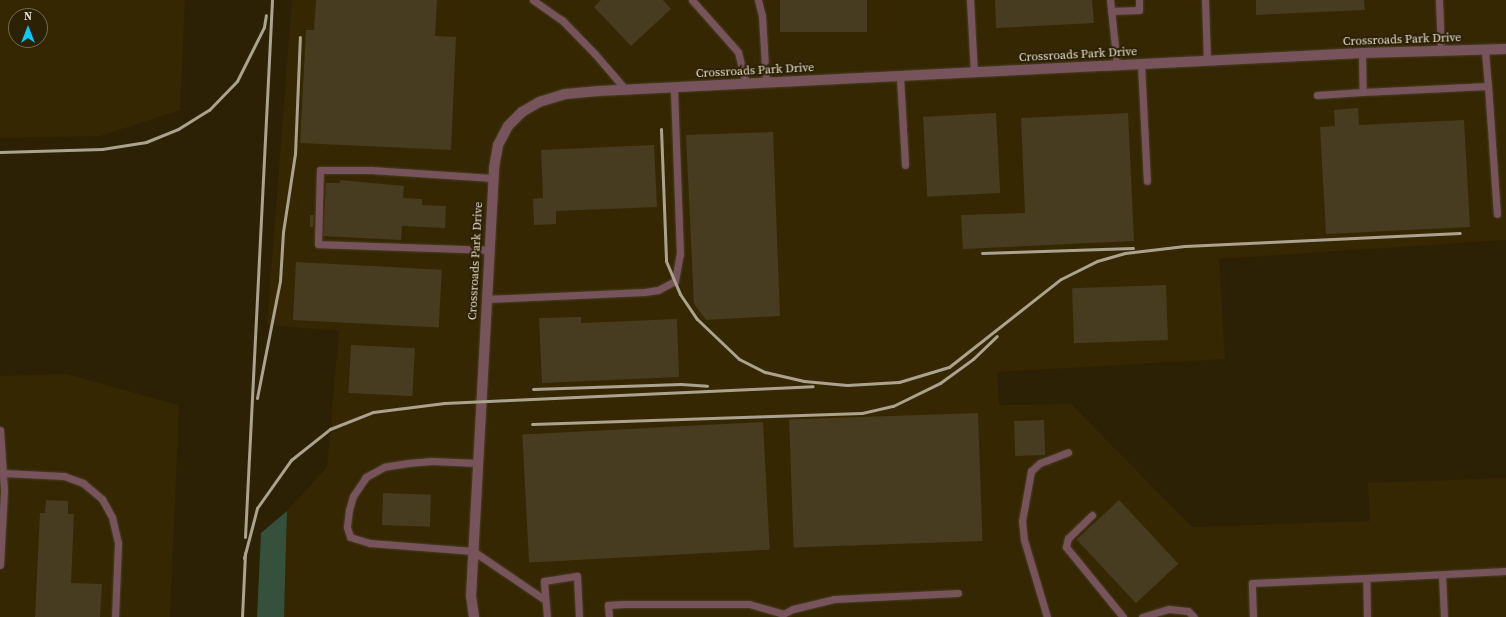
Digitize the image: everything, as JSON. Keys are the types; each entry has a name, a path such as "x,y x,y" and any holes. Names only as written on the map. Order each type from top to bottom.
{"street":[{"name":"Crossroads Park Drive","path":"474,617 471,596 493,178 498,145 508,126 522,112 539,102 565,94 626,90 1362,53 1506,49"}],"lane":[{"path":"533,0 562,20 626,90"},
{"path":"692,0 738,52 746,84"},
{"path":"758,0 762,16 766,84"},
{"path":"970,0 974,73"},
{"path":"1110,0 1117,65"},
{"path":"1111,11 1139,10 1139,0"},
{"path":"1205,0 1207,61"},
{"path":"1439,0 1441,52"},
{"path":"1485,50 1497,214"},
{"path":"1362,53 1363,92"},
{"path":"1141,64 1147,181"},
{"path":"900,77 905,165"},
{"path":"1317,95 1488,86"},
{"path":"487,299 645,292 658,290 675,281 680,254 674,88"},
{"path":"489,250 318,244 320,170 371,170 493,178"},
{"path":"0,430 3,473 0,565"},
{"path":"1048,617 1024,540 1022,521 1031,471 1040,463 1068,452"},
{"path":"477,463 432,461 384,467 366,477 353,496 347,527 350,537 370,543 473,551 545,600"},
{"path":"3,473 64,476 83,483 102,499 112,517 118,543 115,617"},
{"path":"1092,515 1068,538 1066,547 1123,617"},
{"path":"1253,617 1252,583 1506,571"},
{"path":"1442,574 1444,617"},
{"path":"547,617 544,580 577,576 579,617"},
{"path":"1366,578 1367,617"},
{"path":"609,617 608,606 624,604 749,604 782,615 834,599 958,593"},
{"path":"1142,617 1169,609 1188,611 1194,617"}],"shaded area":[{"path":"0,0 185,0 180,110 100,136 0,138"},
{"path":"292,0 1506,0 1506,240 1219,259 1225,359 997,372 999,405 1071,404 1192,527 1370,521 1368,483 1506,478 1506,617 284,617 287,511 327,467 339,331 267,325"},
{"path":"66,374 179,405 170,617 0,617 0,376"}],"green space":[{"path":"287,511 284,617 257,617 261,533"}],"building":[{"path":"316,0 437,0 435,36 456,37 451,150 300,143 306,30 314,30"},
{"path":"601,0 663,0 671,9 631,46 594,7"},
{"path":"780,0 867,0 867,32 780,32"},
{"path":"995,0 1092,0 1094,23 996,28"},
{"path":"1256,0 1364,0 1365,10 1256,15"},
{"path":"1358,108 1359,125 1464,120 1470,227 1326,234 1320,127 1335,126 1334,110"},
{"path":"996,113 1000,193 927,197 923,117"},
{"path":"1128,113 1134,241 963,249 961,215 1025,213 1021,118"},
{"path":"773,132 780,316 706,320 694,304 686,135"},
{"path":"654,145 657,207 556,211 556,224 534,225 533,199 543,198 541,150"},
{"path":"340,180 404,186 403,198 422,199 422,205 446,206 445,228 402,226 401,240 323,236 326,183 340,183"},
{"path":"310,215 314,215 313,227 310,227"},
{"path":"296,262 442,270 439,328 293,320"},
{"path":"1166,285 1168,340 1074,343 1072,288"},
{"path":"581,317 581,323 677,319 679,377 542,383 539,318"},
{"path":"351,345 415,348 412,396 348,393"},
{"path":"978,413 982,541 794,548 789,420"},
{"path":"1044,420 1045,455 1015,456 1014,421"},
{"path":"763,422 770,550 529,562 522,435"},
{"path":"383,493 431,495 430,527 382,525"},
{"path":"46,500 68,501 68,514 74,514 71,583 102,584 100,617 35,617 40,513 45,513"},
{"path":"1119,500 1178,564 1136,603 1077,540"}],"railway":[{"path":"245,537 272,0"},
{"path":"0,152 102,149 146,142 178,129 209,110 237,81 264,27 266,15"},
{"path":"257,398 280,281 283,232 295,154 300,37"},
{"path":"661,129 666,261 680,294 697,319 739,359 765,372 804,381 847,385 899,382 949,367 1061,279 1097,261 1125,253 1185,246 1460,233"},
{"path":"982,253 1133,248"},
{"path":"532,424 862,413 893,406 940,383 973,359 997,336"},
{"path":"533,389 681,384 707,386"},
{"path":"244,558 257,508 291,460 330,429 373,412 444,403 813,386"},
{"path":"242,617 245,553"}]}
